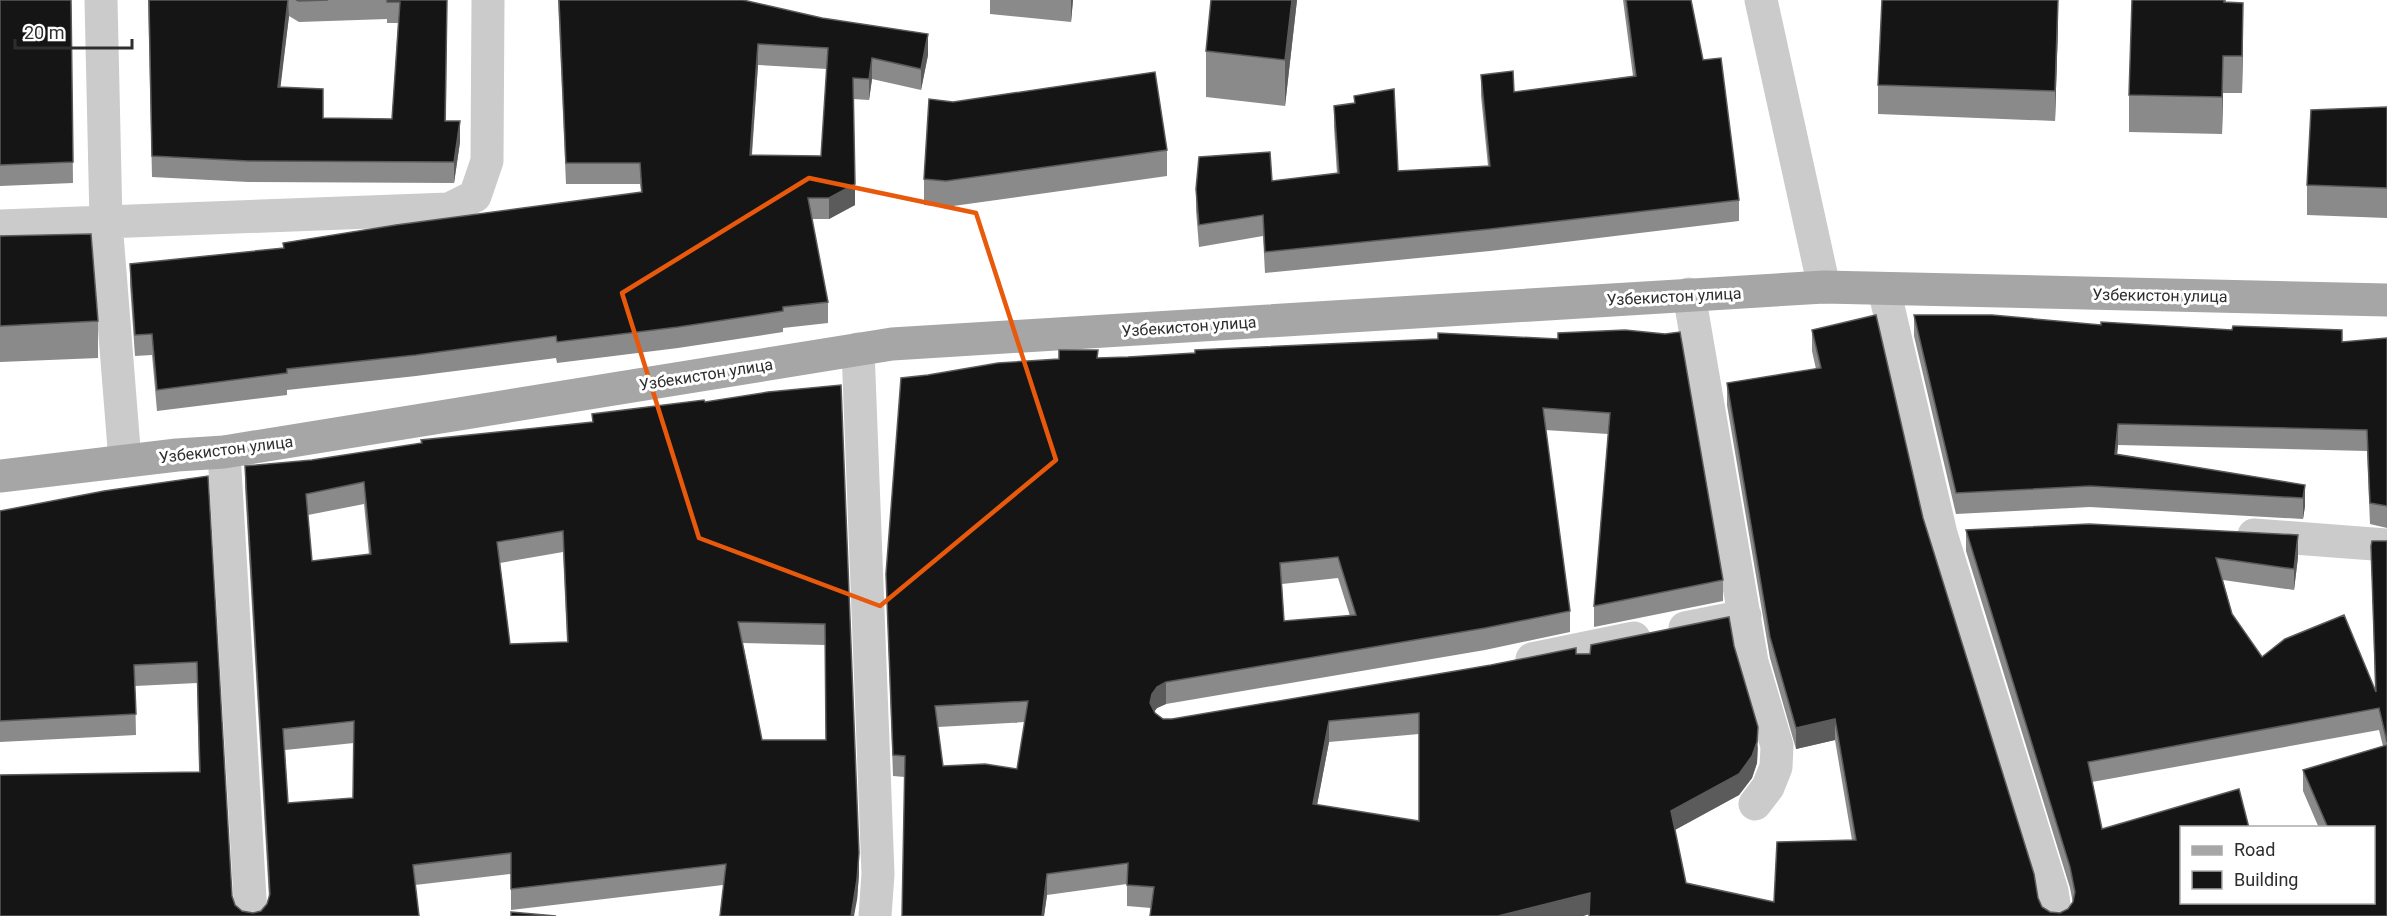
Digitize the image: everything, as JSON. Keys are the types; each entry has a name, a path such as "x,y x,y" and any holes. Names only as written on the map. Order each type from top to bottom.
{"main road":[{"name":"Узбекистон улица","path":"0,476 224,452 892,344 1824,287 2387,300"}],"street":[{"path":"101,0 106,222 125,461"},
{"path":"0,226 448,209 475,196 487,161 488,0"},
{"path":"1761,0 1824,287"},
{"path":"1884,289 1941,534 2052,891 2056,916"},
{"path":"1689,294 1752,662 1777,746 1776,767 1768,787 1755,804"},
{"path":"858,349 878,874 875,916"},
{"path":"224,452 251,916"},
{"path":"1941,534 1975,532"},
{"path":"2228,534 2387,545"},
{"path":"1500,665 1745,616"}],"highlighted area":[{"path":"809,178 976,213 1056,460 880,606 699,538 622,293"}],"building":[{"path":"0,0 71,0 73,162 0,165"},
{"path":"149,0 288,0 278,87 323,89 323,118 392,119 400,2 387,2 387,0 447,0 445,121 460,121 454,162 248,161 152,156"},
{"path":"559,0 743,0 822,18 928,34 921,69 872,58 869,79 853,78 855,184 829,198 808,198 828,302 783,307 783,311 678,327 557,342 556,336 416,355 287,369 287,373 157,390 152,334 135,335 130,264 284,248 283,243 396,225 642,192 640,163 566,163","holes":["758,44 828,48 821,156 750,155"]},
{"path":"1211,0 1292,0 1285,60 1206,51"},
{"path":"1626,0 1691,0 1703,60 1721,58 1739,200 1265,252 1263,215 1199,225 1196,189 1199,157 1270,152 1272,181 1339,173 1334,106 1355,103 1354,96 1394,89 1398,171 1490,166 1481,75 1513,71 1514,92 1636,76"},
{"path":"1882,0 2058,0 2055,91 1878,85"},
{"path":"2132,0 2224,0 2224,2 2243,3 2242,56 2223,56 2222,97 2129,95"},
{"path":"1155,72 1167,150 946,181 924,179 929,99 953,102"},
{"path":"2387,107 2387,188 2307,185 2311,110"},
{"path":"91,234 98,321 0,326 0,236"},
{"path":"1876,315 1923,518 2034,874 2038,898 2042,907 2050,912 2060,913 2068,909 2073,902 2075,892 2070,867 1966,530 2089,524 2298,535 2294,569 2216,558 2232,614 2262,657 2285,639 2344,615 2376,692 2371,546 2372,541 2387,541 2387,742 2379,708 2088,762 2102,829 2239,789 2248,826 2180,826 2180,904 2375,904 2375,826 2327,826 2303,770 2387,745 2387,916 1589,916 1590,893 1498,916 1150,916 1154,887 1127,885 1128,863 1047,874 1042,916 902,916 905,756 893,755 886,574 901,378 998,363 1059,359 1059,350 1098,350 1097,358 1195,353 1195,350 1438,339 1438,333 1558,339 1558,333 1625,330 1665,334 1680,332 1723,580 1594,606 1610,413 1543,408 1570,611 1485,628 1166,682 1157,687 1150,703 1155,713 1163,719 1172,719 1491,665 1576,648 1576,654 1590,654 1591,645 1729,617 1734,646 1758,727 1757,742 1752,756 1739,774 1671,811 1686,883 1774,902 1777,842 1856,840 1835,719 1796,728 1770,637 1727,383 1821,368 1812,330","holes":["1338,557 1356,615 1284,621 1280,563","1028,701 1017,769 985,764 943,766 935,706","1419,713 1419,821 1313,804 1329,721"]},
{"path":"1914,315 1992,315 2101,325 2101,322 2232,330 2233,326 2342,330 2342,342 2387,338 2387,506 2370,503 2367,430 2118,424 2115,454 2305,485 2303,498 2090,486 1956,493"},
{"path":"841,385 859,853 851,916 720,916 726,864 511,889 511,853 413,865 419,916 0,916 0,775 200,772 197,662 134,665 136,714 0,721 0,511 104,491 208,476 232,896 235,905 242,911 253,913 261,911 267,904 270,894 245,466 312,460 422,443 421,440 593,422 592,414 704,400 705,402 768,392","holes":["364,482 371,554 312,561 306,494","563,531 568,642 510,644 497,542","738,622 825,624 826,740 762,740","354,721 353,798 288,803 283,729"]},
{"path":"511,912 556,916 511,916"}]}
